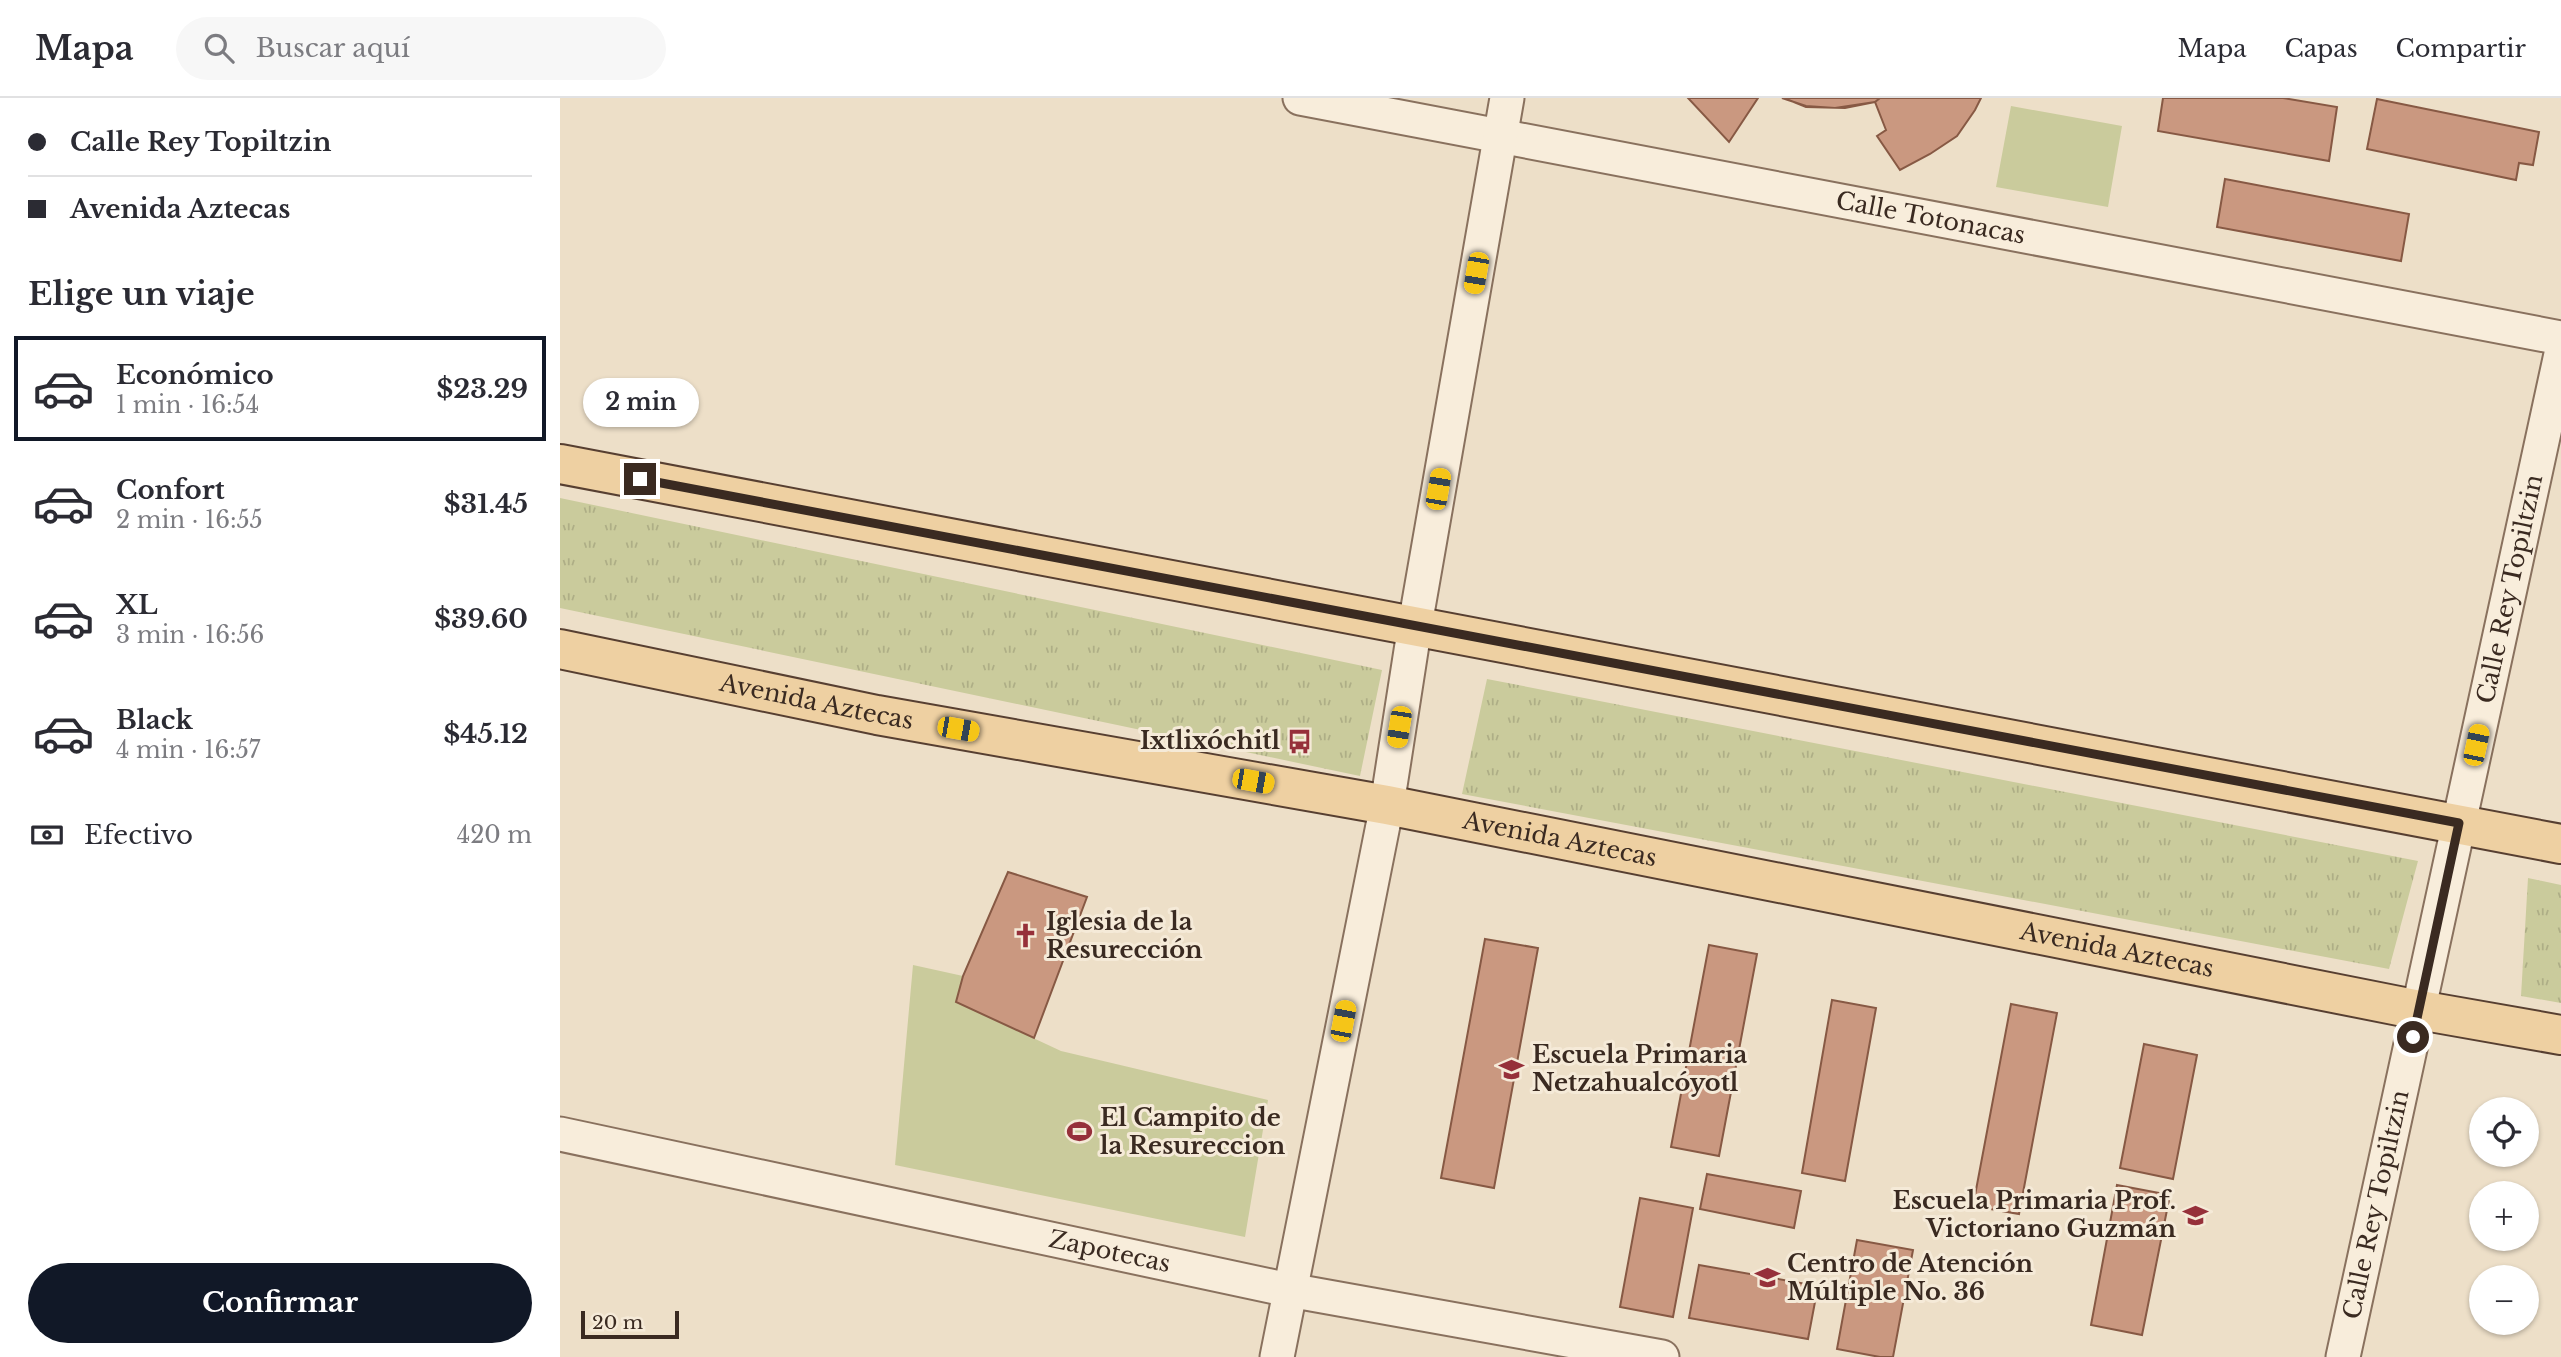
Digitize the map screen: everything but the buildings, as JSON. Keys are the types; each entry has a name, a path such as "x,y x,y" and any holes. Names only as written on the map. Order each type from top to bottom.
{"main road":[{"path":"560,464 2561,844"},
{"name":"Avenida Aztecas","path":"560,649 877,715 1387,805 2419,1010 2561,1035"}],"street":[{"name":"Calle Totonacas","path":"1300,98 2561,338"},
{"path":"1277,1357 1387,805 1415,625 1507,98"},
{"name":"Calle Rey Topiltzin","path":"2343,1357 2561,354"},
{"name":"Zapotecas","path":"560,1135 1289,1290 1662,1357"}],"green space":[{"path":"2011,106 2122,126 2108,207 1996,187"},
{"path":"560,498 1382,670 1360,776 560,608"},
{"path":"1487,679 2418,861 2389,969 1462,794"},
{"path":"2528,878 2561,885 2561,1003 2521,996"},
{"name":"El Campito de la Resureccion","path":"913,965 963,976 956,1002 1061,1051 1268,1100 1245,1237 895,1165"}],"place":[{"name":"Ixtlixóchitl","path":"1300,741"},
{"name":"Iglesia de la Resurección","path":"1026,936"},
{"name":"Escuela Primaria Netzahualcóyotl","path":"1512,1069"},
{"name":"El Campito de la Resureccion","path":"1080,1132"},
{"name":"Escuela Primaria Prof. Victoriano Guzmán","path":"2196,1215"},
{"name":"Centro de Atención Múltiple No. 36","path":"1767,1278"}],"route":[{"path":"640,479 2459,823 2413,1037"}]}
